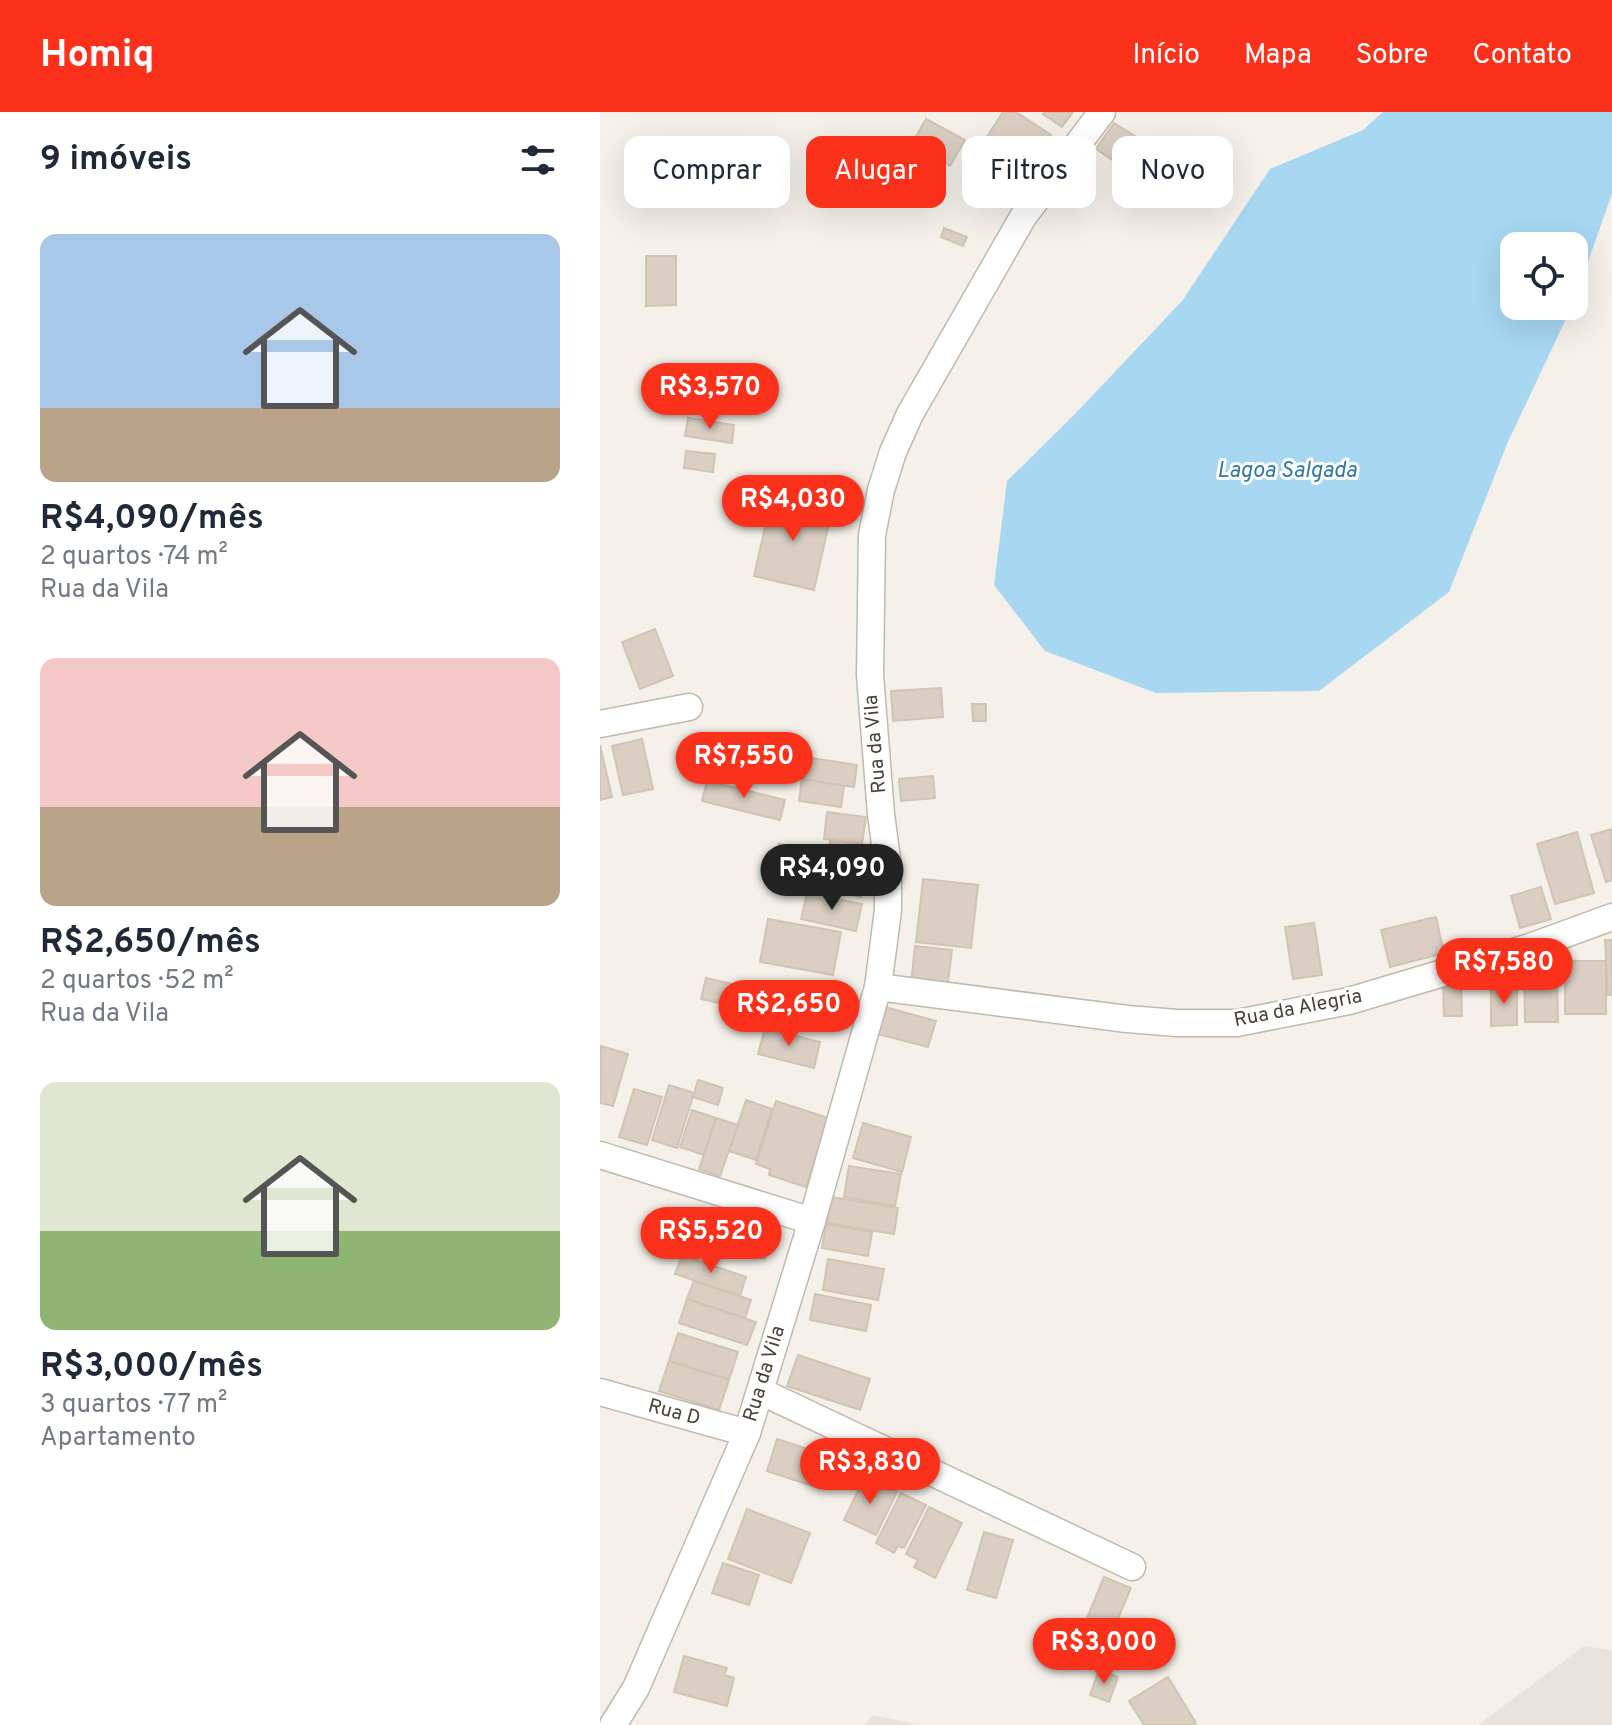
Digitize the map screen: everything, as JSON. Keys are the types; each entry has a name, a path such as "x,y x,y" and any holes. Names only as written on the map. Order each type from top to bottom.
{"street":[{"name":"Rua da Vila","path":"613,1725 636,1688 747,1433 812,1221 878,987 888,910 888,867 870,675 872,535 881,490 910,414 1015,230 1102,112"},
{"path":"600,724 689,707"},
{"name":"Rua da Alegria","path":"878,987 1127,1019 1237,1023 1349,1001 1527,948 1612,917"},
{"path":"600,1155 812,1221"},
{"path":"760,1391 1132,1567"},
{"name":"Rua D","path":"600,1392 747,1433"}],"shaded area":[{"path":"1584,1646 1612,1650 1612,1725 1478,1725"},
{"path":"873,1715 921,1725 864,1725"}],"water":[{"name":"Lagoa Salgada","path":"1383,112 1612,112 1612,194 1588,262 1588,232 1500,232 1500,320 1565,320 1507,444 1449,592 1319,691 1156,693 1045,651 994,585 1007,481 1182,301 1270,169 1363,130"}],"building":[{"path":"1003,112 1016,112 1051,135 1050,136 988,136"},
{"path":"1073,112 1062,127 1043,114"},
{"path":"926,119 962,138 962,145 950,166 946,164 946,136 916,136"},
{"path":"1114,123 1135,136 1112,136 1112,160 1096,149"},
{"path":"944,228 967,237 963,246 941,237"},
{"path":"646,256 676,256 676,305 646,306"},
{"path":"688,418 734,425 732,443 685,436"},
{"path":"686,451 715,454 713,472 684,468"},
{"path":"772,496 832,510 814,590 754,576"},
{"path":"655,629 673,676 640,689 622,642"},
{"path":"941,688 943,717 893,721 891,691"},
{"path":"972,704 986,704 986,721 973,721"},
{"path":"642,739 653,789 623,795 612,746"},
{"path":"600,745 612,797 600,800"},
{"path":"805,757 857,765 854,787 802,779"},
{"path":"933,776 935,798 901,801 899,779"},
{"path":"802,779 844,786 841,807 799,801"},
{"path":"707,781 785,800 780,820 702,801"},
{"path":"827,812 866,817 862,844 824,839"},
{"path":"1612,829 1612,880 1606,882 1591,835"},
{"path":"1577,832 1594,893 1555,904 1537,844"},
{"path":"830,840 862,844 859,864 827,860"},
{"path":"779,844 804,848 800,872 775,867"},
{"path":"817,862 866,872 861,897 812,887"},
{"path":"923,879 978,885 971,948 916,942"},
{"path":"1541,887 1551,919 1520,928 1511,896"},
{"path":"807,893 862,904 856,931 801,919"},
{"path":"1436,917 1444,953 1390,967 1381,930"},
{"path":"768,919 841,932 833,975 760,962"},
{"path":"1314,923 1322,975 1293,979 1285,927"},
{"path":"1605,940 1612,940 1612,995 1608,995"},
{"path":"915,946 952,950 947,989 911,984"},
{"path":"1565,961 1606,961 1606,1014 1565,1014"},
{"path":"1557,968 1558,1022 1525,1022 1524,969"},
{"path":"706,978 749,988 744,1009 701,999"},
{"path":"1461,981 1462,1016 1444,1016 1443,982"},
{"path":"1491,986 1517,986 1517,1025 1491,1026"},
{"path":"765,992 836,1007 832,1029 759,1014"},
{"path":"885,1007 936,1021 928,1047 878,1034"},
{"path":"765,1028 820,1042 814,1068 758,1054"},
{"path":"601,1046 628,1054 613,1106 600,1103"},
{"path":"698,1080 723,1088 718,1105 693,1097"},
{"path":"669,1085 694,1093 677,1148 652,1140"},
{"path":"634,1089 662,1097 647,1145 619,1137"},
{"path":"746,1100 772,1109 756,1160 729,1151"},
{"path":"776,1101 828,1118 806,1187 769,1175 770,1169 756,1164"},
{"path":"692,1110 716,1118 704,1155 680,1147"},
{"path":"716,1118 738,1125 720,1176 699,1169"},
{"path":"863,1123 911,1137 902,1172 853,1158"},
{"path":"849,1166 901,1174 895,1206 844,1197"},
{"path":"831,1197 898,1208 894,1234 827,1223"},
{"path":"734,1222 773,1236 765,1259 725,1245"},
{"path":"826,1224 872,1232 868,1256 822,1248"},
{"path":"682,1255 746,1277 740,1296 675,1274"},
{"path":"828,1259 884,1269 878,1300 823,1290"},
{"path":"694,1281 751,1300 745,1318 687,1299"},
{"path":"815,1294 871,1305 866,1331 810,1320"},
{"path":"687,1299 756,1322 747,1345 679,1323"},
{"path":"678,1333 738,1352 729,1380 669,1361"},
{"path":"798,1355 870,1379 860,1410 787,1386"},
{"path":"669,1361 729,1380 719,1410 659,1391"},
{"path":"777,1439 829,1456 819,1488 767,1471"},
{"path":"865,1476 897,1492 876,1535 844,1520"},
{"path":"901,1493 926,1505 904,1548 898,1546 894,1553 876,1543"},
{"path":"929,1507 962,1523 935,1578 914,1567 918,1560 906,1554"},
{"path":"747,1509 810,1533 791,1583 728,1559"},
{"path":"984,1532 1013,1540 996,1598 967,1590"},
{"path":"723,1563 759,1575 749,1605 712,1593"},
{"path":"1104,1577 1131,1588 1112,1633 1085,1623"},
{"path":"684,1656 727,1668 724,1675 734,1678 727,1706 674,1692"},
{"path":"1099,1670 1118,1677 1109,1702 1090,1695"},
{"path":"1168,1677 1196,1723 1144,1725 1129,1701"}]}
